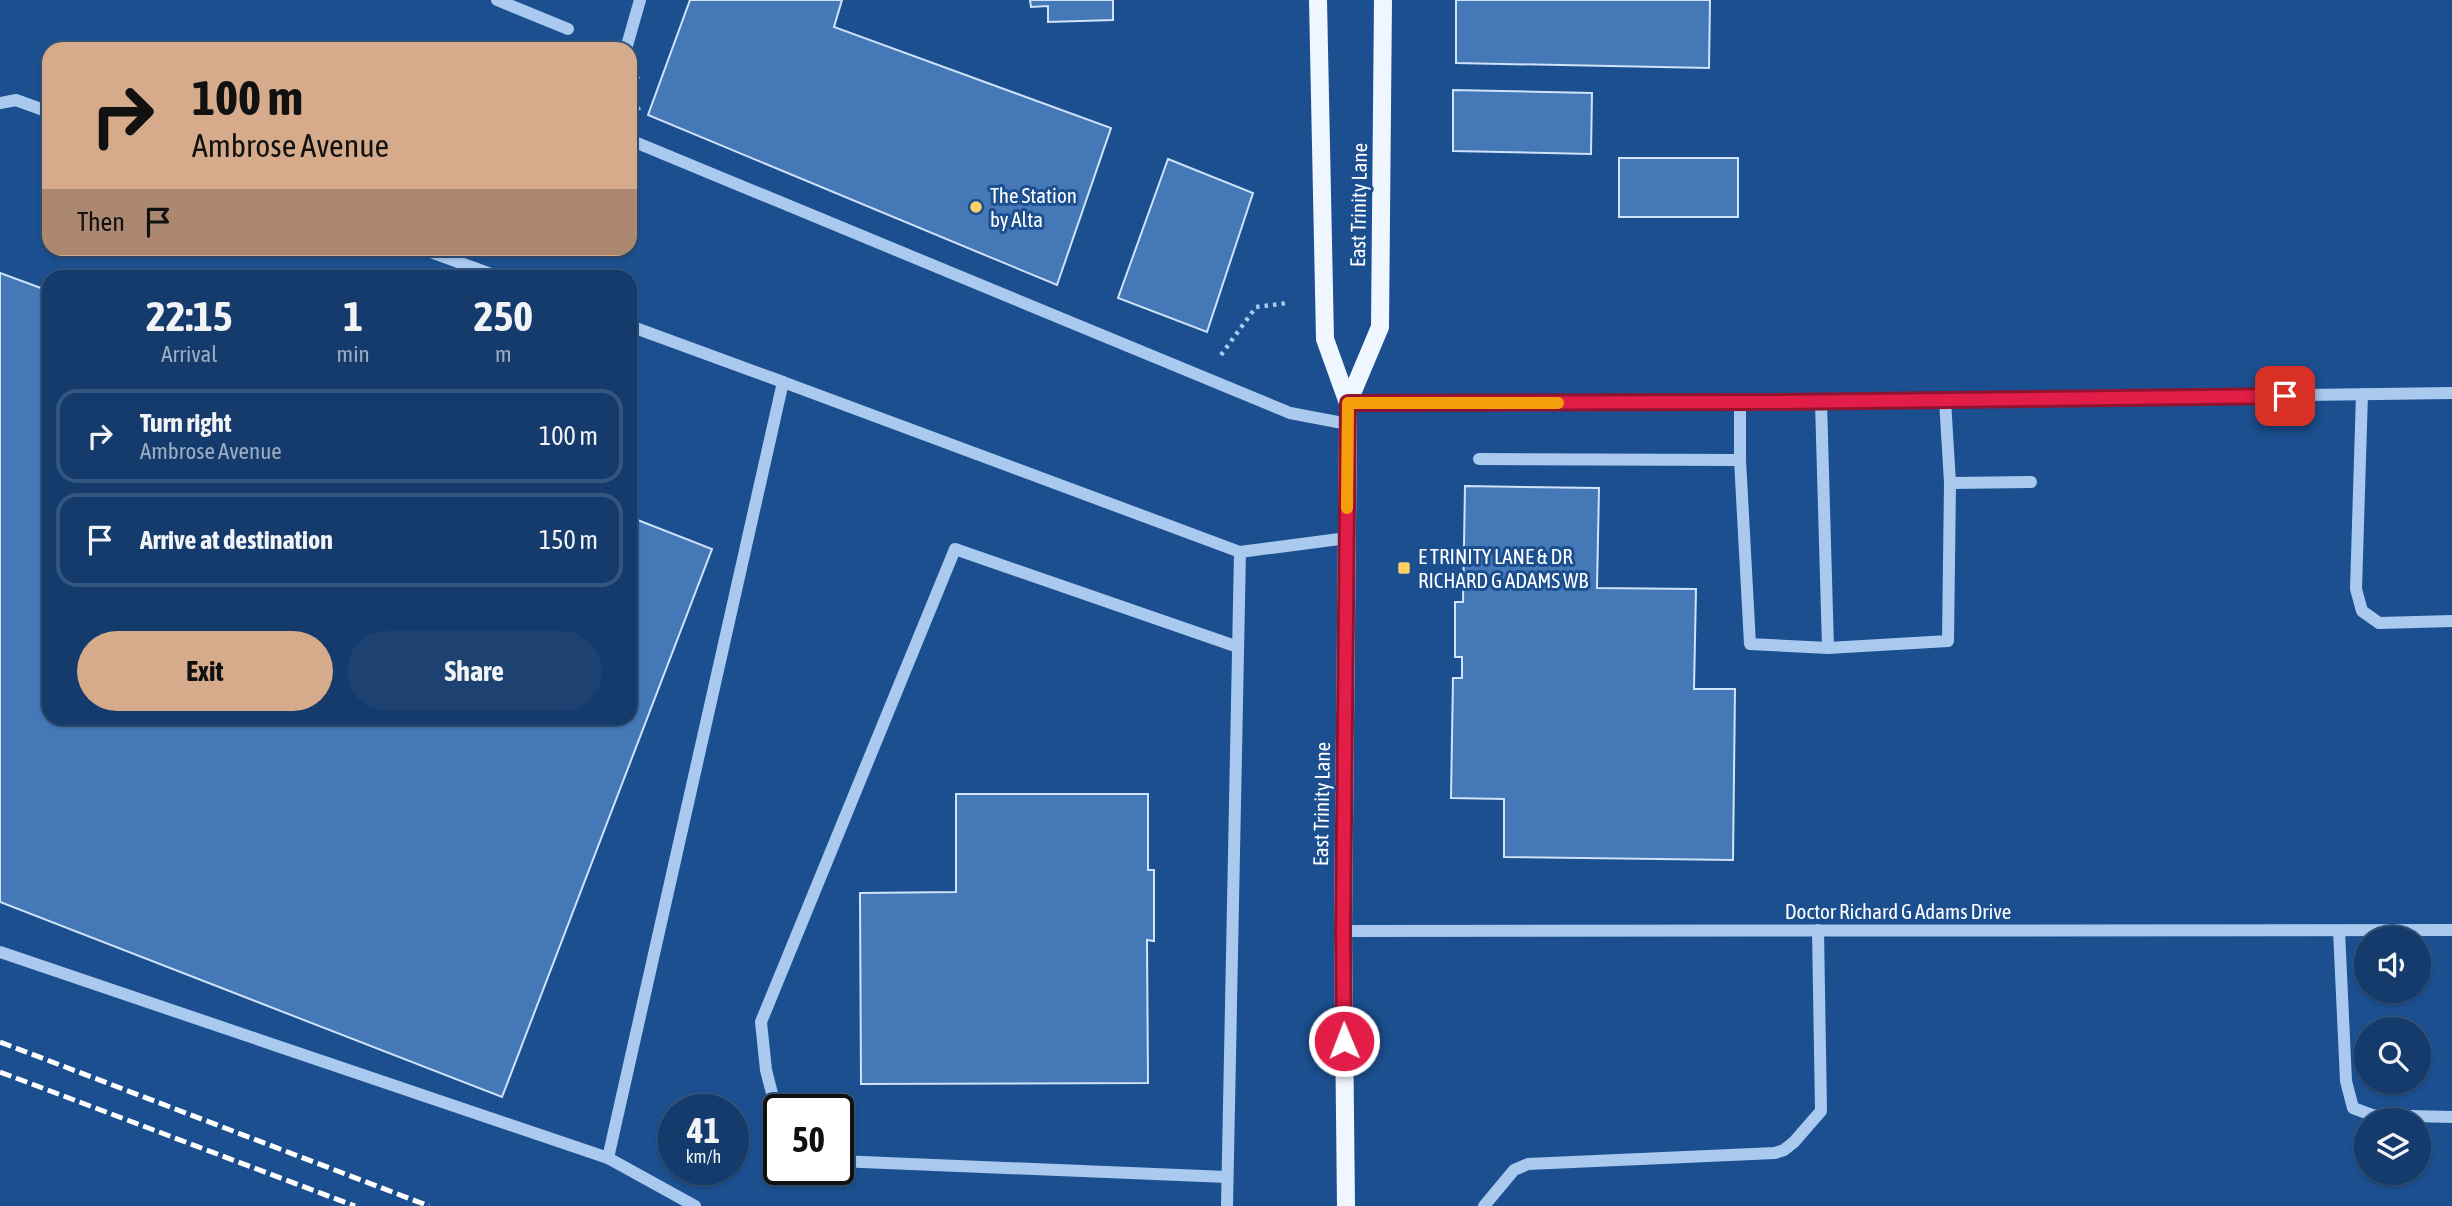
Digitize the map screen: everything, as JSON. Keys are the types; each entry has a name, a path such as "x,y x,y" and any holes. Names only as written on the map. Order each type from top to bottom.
{"main road":[{"name":"East Trinity Lane","path":"1318,0 1325,339 1348,403 1343,931 1346,1206"},
{"name":"East Trinity Lane","path":"1348,403 1380,327 1383,0"}],"street":[{"path":"497,0 568,29"},
{"path":"628,42 640,0"},
{"path":"0,103 16,100 42,109"},
{"path":"637,142 1290,413 1348,424"},
{"path":"442,256 480,270"},
{"path":"637,329 1240,552 1347,538"},
{"path":"608,1158 783,382"},
{"path":"1348,403 1821,402 2452,393"},
{"path":"2361,394 2356,589 2362,611 2379,622 2452,621"},
{"path":"1740,401 1740,460 1750,644 1828,648 1948,641 1950,483 1945,400"},
{"path":"1821,402 1828,648"},
{"path":"1479,459 1740,460"},
{"path":"1950,483 2031,482"},
{"path":"772,1094 766,1070 761,1022 955,549 1238,647"},
{"path":"1227,1206 1240,552"},
{"path":"1484,1206 1514,1170 1528,1164 1775,1153 1784,1150 1821,1111 1818,930"},
{"name":"Doctor Richard G Adams Drive","path":"1343,931 2452,930"},
{"path":"2339,931 2345,1069 2353,1108 2372,1115 2452,1117"},
{"path":"0,952 608,1158 695,1206"},
{"path":"854,1162 1227,1177"}],"path":[{"path":"637,78 640,71"},
{"path":"637,106 641,115"},
{"path":"1217,360 1256,307 1288,303"}],"building":[{"name":"The Station by Alta","path":"690,0 842,0 834,27 1111,128 1057,285 648,115"},
{"path":"1030,0 1113,0 1113,20 1048,22 1048,6 1031,7"},
{"path":"1456,0 1710,0 1709,68 1456,63"},
{"path":"1453,90 1592,93 1591,154 1453,151"},
{"path":"1619,158 1738,158 1738,217 1619,217"},
{"name":"The Station by Alta","path":"1168,159 1253,193 1207,332 1118,298"},
{"path":"0,273 42,288 42,725 637,725 637,520 712,549 502,1097 0,902"},
{"path":"1465,486 1599,488 1597,588 1696,589 1694,689 1735,689 1733,860 1504,857 1504,799 1451,798 1453,678 1462,678 1462,657 1455,657 1455,602 1463,602"},
{"path":"956,794 1148,794 1148,870 1154,870 1154,941 1147,940 1148,1083 861,1084 860,893 956,892"}],"railway":[{"path":"0,1042 429,1206"},
{"path":"0,1072 355,1206"}],"slow traffic":[{"path":"1347,508 1348,403 1558,403"}],"place":[{"name":"The Station by Alta","path":"976,207"},
{"name":"E TRINITY LANE & DR RICHARD G ADAMS WB","path":"1404,568"}],"route":[{"path":"1344,1041 1348,403 1771,402 2285,396"}]}
